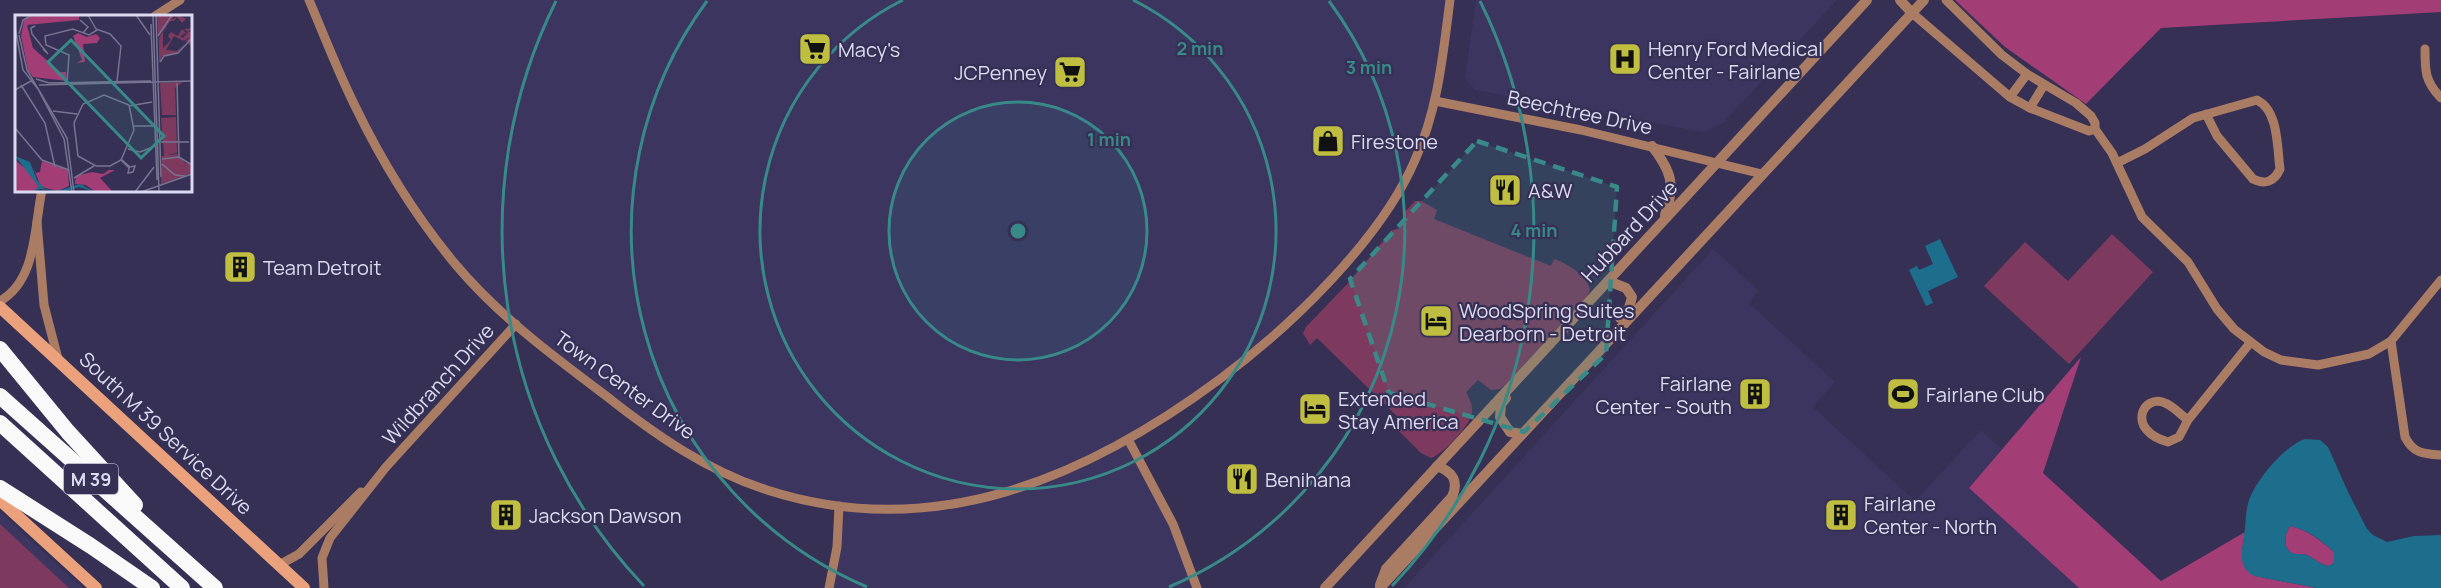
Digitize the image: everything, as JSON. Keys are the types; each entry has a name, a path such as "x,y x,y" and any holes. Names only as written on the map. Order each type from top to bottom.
{"highway":[{"path":"0,349 82,448 184,559"},
{"name":"M 39","path":"0,396 88,477 215,588"},
{"name":"M 39","path":"0,423 182,588"},
{"path":"0,488 152,588"}],"main road":[{"name":"South M 39 Service Drive","path":"0,307 304,588"},
{"path":"0,500 96,588"}],"street":[{"path":"157,15 180,0"},
{"name":"Town Center Drive","path":"309,0 354,105 411,204 456,265 516,324 614,403 695,458 768,491 804,500 839,506 905,509 942,506 984,498 1055,476 1129,441 1188,403 1246,358 1298,313 1345,263 1380,220 1415,160 1435,100 1450,0"},
{"name":"Hubbard Drive","path":"1325,588 1867,0"},
{"path":"1900,0 1912,13 2010,97 2030,108 2089,131 2095,129"},
{"path":"1380,588 1924,0"},
{"path":"1946,0 2002,55 2027,74 2082,108 2095,123 2095,129 2117,163 2142,217 2188,262 2217,309 2250,343 2264,352 2281,360 2318,365 2369,354 2391,341 2441,280"},
{"path":"2425,49 2425,73 2433,90 2441,98"},
{"path":"2010,97 2027,74"},
{"path":"2030,108 2044,85"},
{"name":"Beechtree Drive","path":"1435,100 1652,146 1716,163"},
{"path":"2117,163 2145,149 2193,118 2206,114 2257,100 2263,103 2272,117 2280,169 2277,177 2270,182 2261,183 2253,179 2217,136 2206,114"},
{"path":"1652,146 1666,165 1671,179 1669,203 1660,224"},
{"path":"1716,163 1762,174"},
{"path":"0,301 13,291 25,275 42,192"},
{"path":"37,222 44,305 58,359"},
{"path":"1569,383 1575,367 1629,308 1632,297 1626,288 1608,281"},
{"name":"Wildbranch Drive","path":"279,565 299,554 386,467 516,324"},
{"path":"2391,341 2405,437 2413,449 2420,453 2441,455"},
{"path":"2188,420 2164,402 2153,402 2144,409 2140,419 2144,429 2156,439 2168,442 2179,437 2188,420 2250,343"},
{"path":"1522,434 1510,432 1502,422 1501,404 1534,368 1542,350"},
{"path":"1129,441 1173,524 1197,588"},
{"path":"1380,588 1386,569 1452,497 1456,488 1455,478 1449,471 1437,466"},
{"name":"Wildbranch Drive","path":"324,588 322,558 330,538 386,467"},
{"path":"829,588 837,547 839,506"},
{"path":"1335,588 1356,565 1369,541"}],"highlighted area":[{"path":"1477,141 1617,187 1606,354 1524,432 1389,393 1350,279"}],"shaded area":[{"path":"309,0 1450,0 1440,77 1415,160 1361,244 1270,339 1129,441 1153,484 1197,588 829,588 839,506 804,500 695,458 551,354 456,265 381,155"},
{"name":"Henry Ford Medical Center - Fairlane","path":"1476,0 1837,0 1722,124 1703,132 1475,90 1465,78"},
{"path":"1955,0 2441,0 2441,12 2161,28 2086,104 2005,47"},
{"path":"1415,201 1421,201 1437,210 1434,219 1551,266 1554,259 1565,264 1580,274 1590,289 1587,297 1504,386 1491,390 1478,380 1466,392 1472,407 1469,421 1448,446 1431,458 1421,453 1398,430 1404,423 1317,338 1310,345 1303,333 1392,230 1399,229 1406,220 1404,213"},
{"path":"2112,234 2153,272 2069,364 1984,286 2025,242 2068,281"},
{"path":"1713,249 1759,291 1749,303 1835,382 1813,407 1915,501 1981,430 2003,450 1969,488 2079,588 1404,588"},
{"path":"2081,357 2043,473 2161,581 2245,532 2242,550 2255,576 2317,588 2079,588 1969,488"},
{"path":"0,512 83,588 0,588"},
{"path":"0,524 69,588 0,588"},
{"path":"2290,526 2308,533 2334,552 2334,563 2329,566 2307,555 2294,554 2289,551 2285,540"}],"water":[{"path":"1940,239 1958,277 1928,291 1933,303 1926,306 1909,270 1917,266 1919,270 1933,264 1925,246"},
{"path":"2305,439 2320,440 2328,447 2349,494 2367,529 2373,535 2387,542 2414,536 2441,535 2441,588 2317,588 2254,576 2245,568 2242,553 2246,512 2251,495 2270,466","holes":["2290,526 2303,530 2324,543 2334,552 2334,563 2329,566 2307,555 2294,554 2289,551 2285,540"]}],"place":[{"name":"Macy's","path":"815,49"},
{"name":"Henry Ford Medical Center - Fairlane","path":"1625,59"},
{"name":"JCPenney","path":"1070,72"},
{"name":"Firestone","path":"1328,141"},
{"name":"A&W","path":"1505,190"},
{"name":"Team Detroit","path":"240,267"},
{"name":"WoodSpring Suites Dearborn - Detroit","path":"1436,321"},
{"name":"Fairlane Center - South","path":"1755,394"},
{"name":"Fairlane Club","path":"1903,394"},
{"name":"Extended Stay America","path":"1315,409"},
{"name":"Benihana","path":"1242,479"},
{"name":"Jackson Dawson","path":"506,515"},
{"name":"Fairlane Center - North","path":"1841,515"}]}
